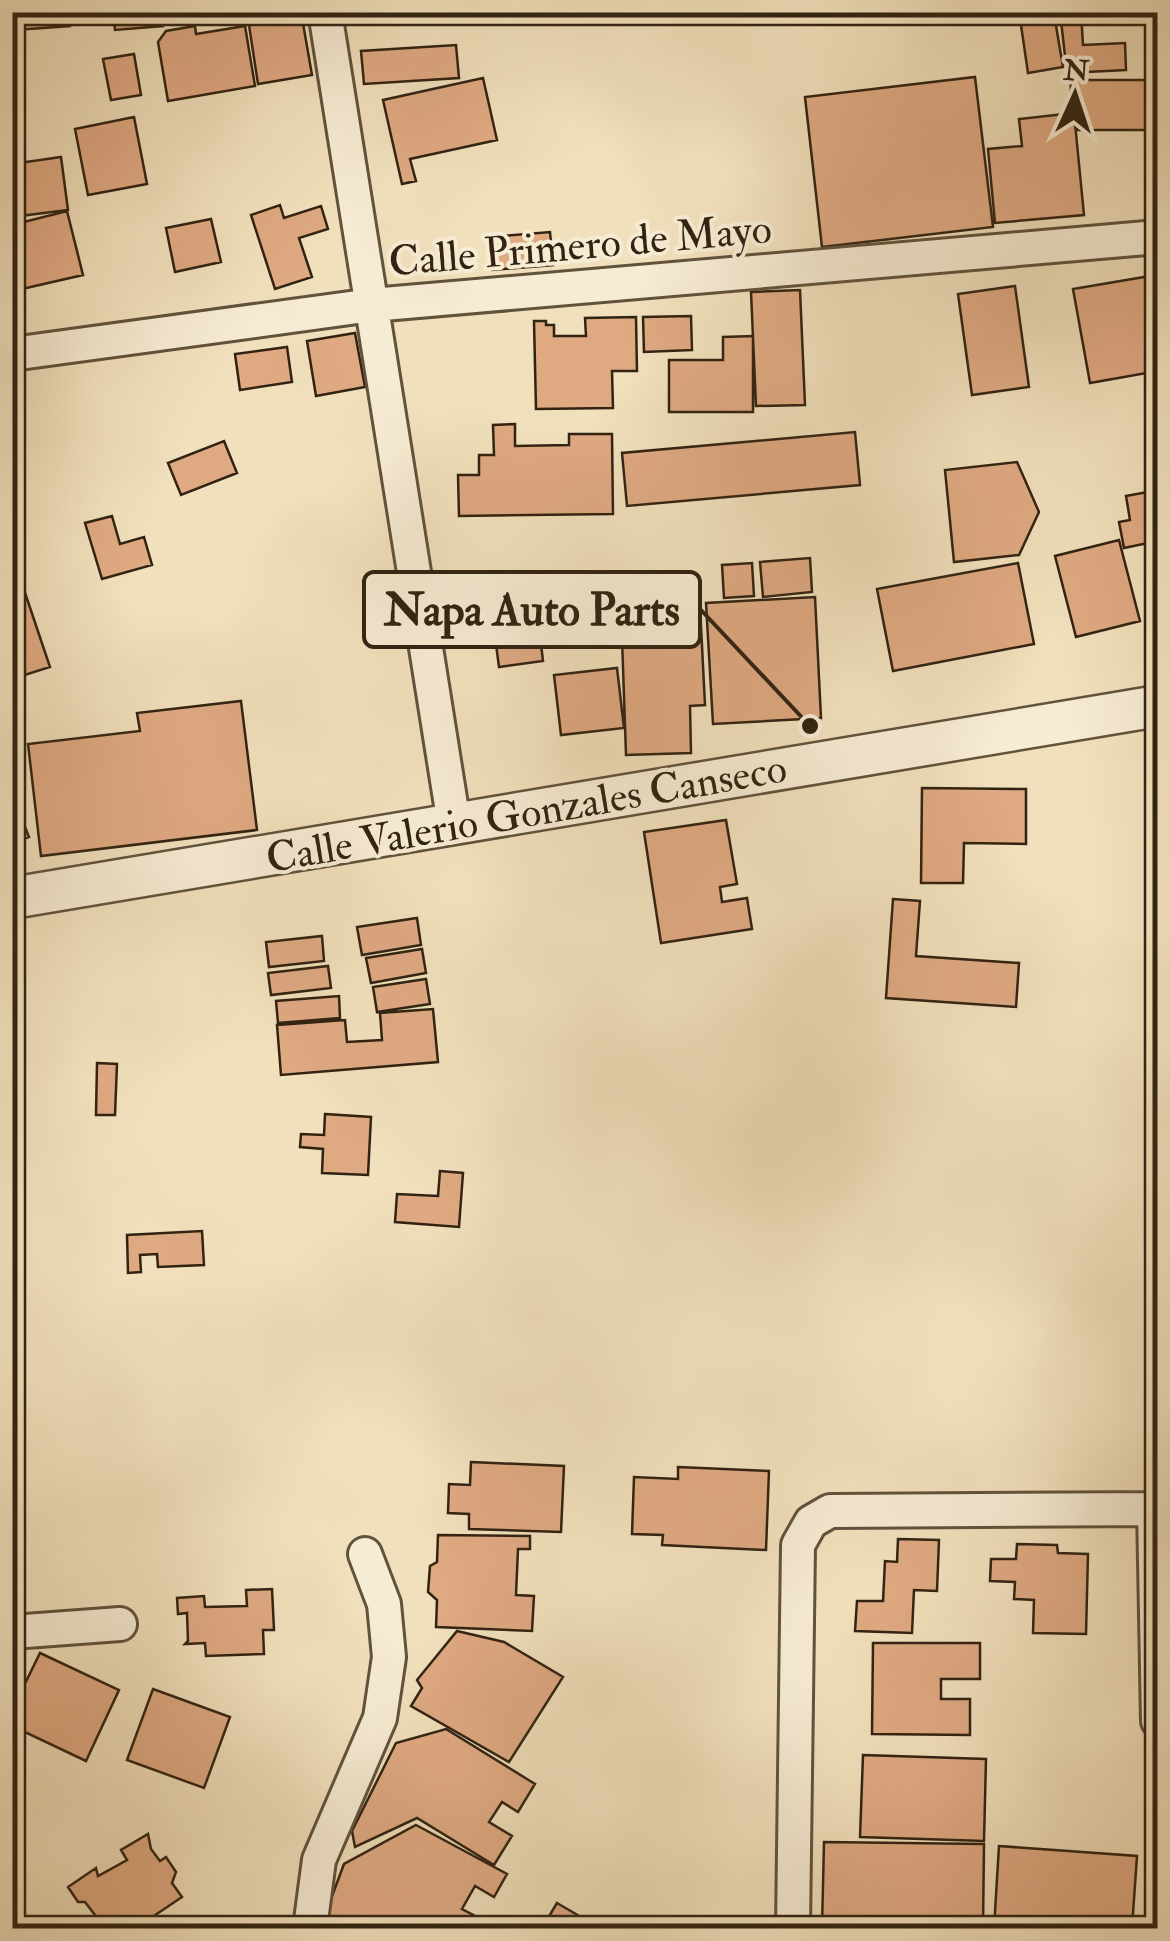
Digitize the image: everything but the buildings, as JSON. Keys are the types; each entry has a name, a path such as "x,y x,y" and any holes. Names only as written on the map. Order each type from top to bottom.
{"street":[{"path":"325,12 454,824"},
{"name":"Calle Primero de Mayo","path":"12,354 372,305 1158,236"},
{"name":"Calle Valerio Gonzales Canseco","path":"12,898 1158,706"},
{"path":"793,1928 798,1545 811,1522 830,1511 1156,1508 1158,1721"},
{"path":"310,1928 319,1860 380,1718 389,1657 384,1604 364,1554"},
{"path":"12,1632 120,1624"}],"place":[{"name":"Napa Auto Parts","path":"810,726"}]}
